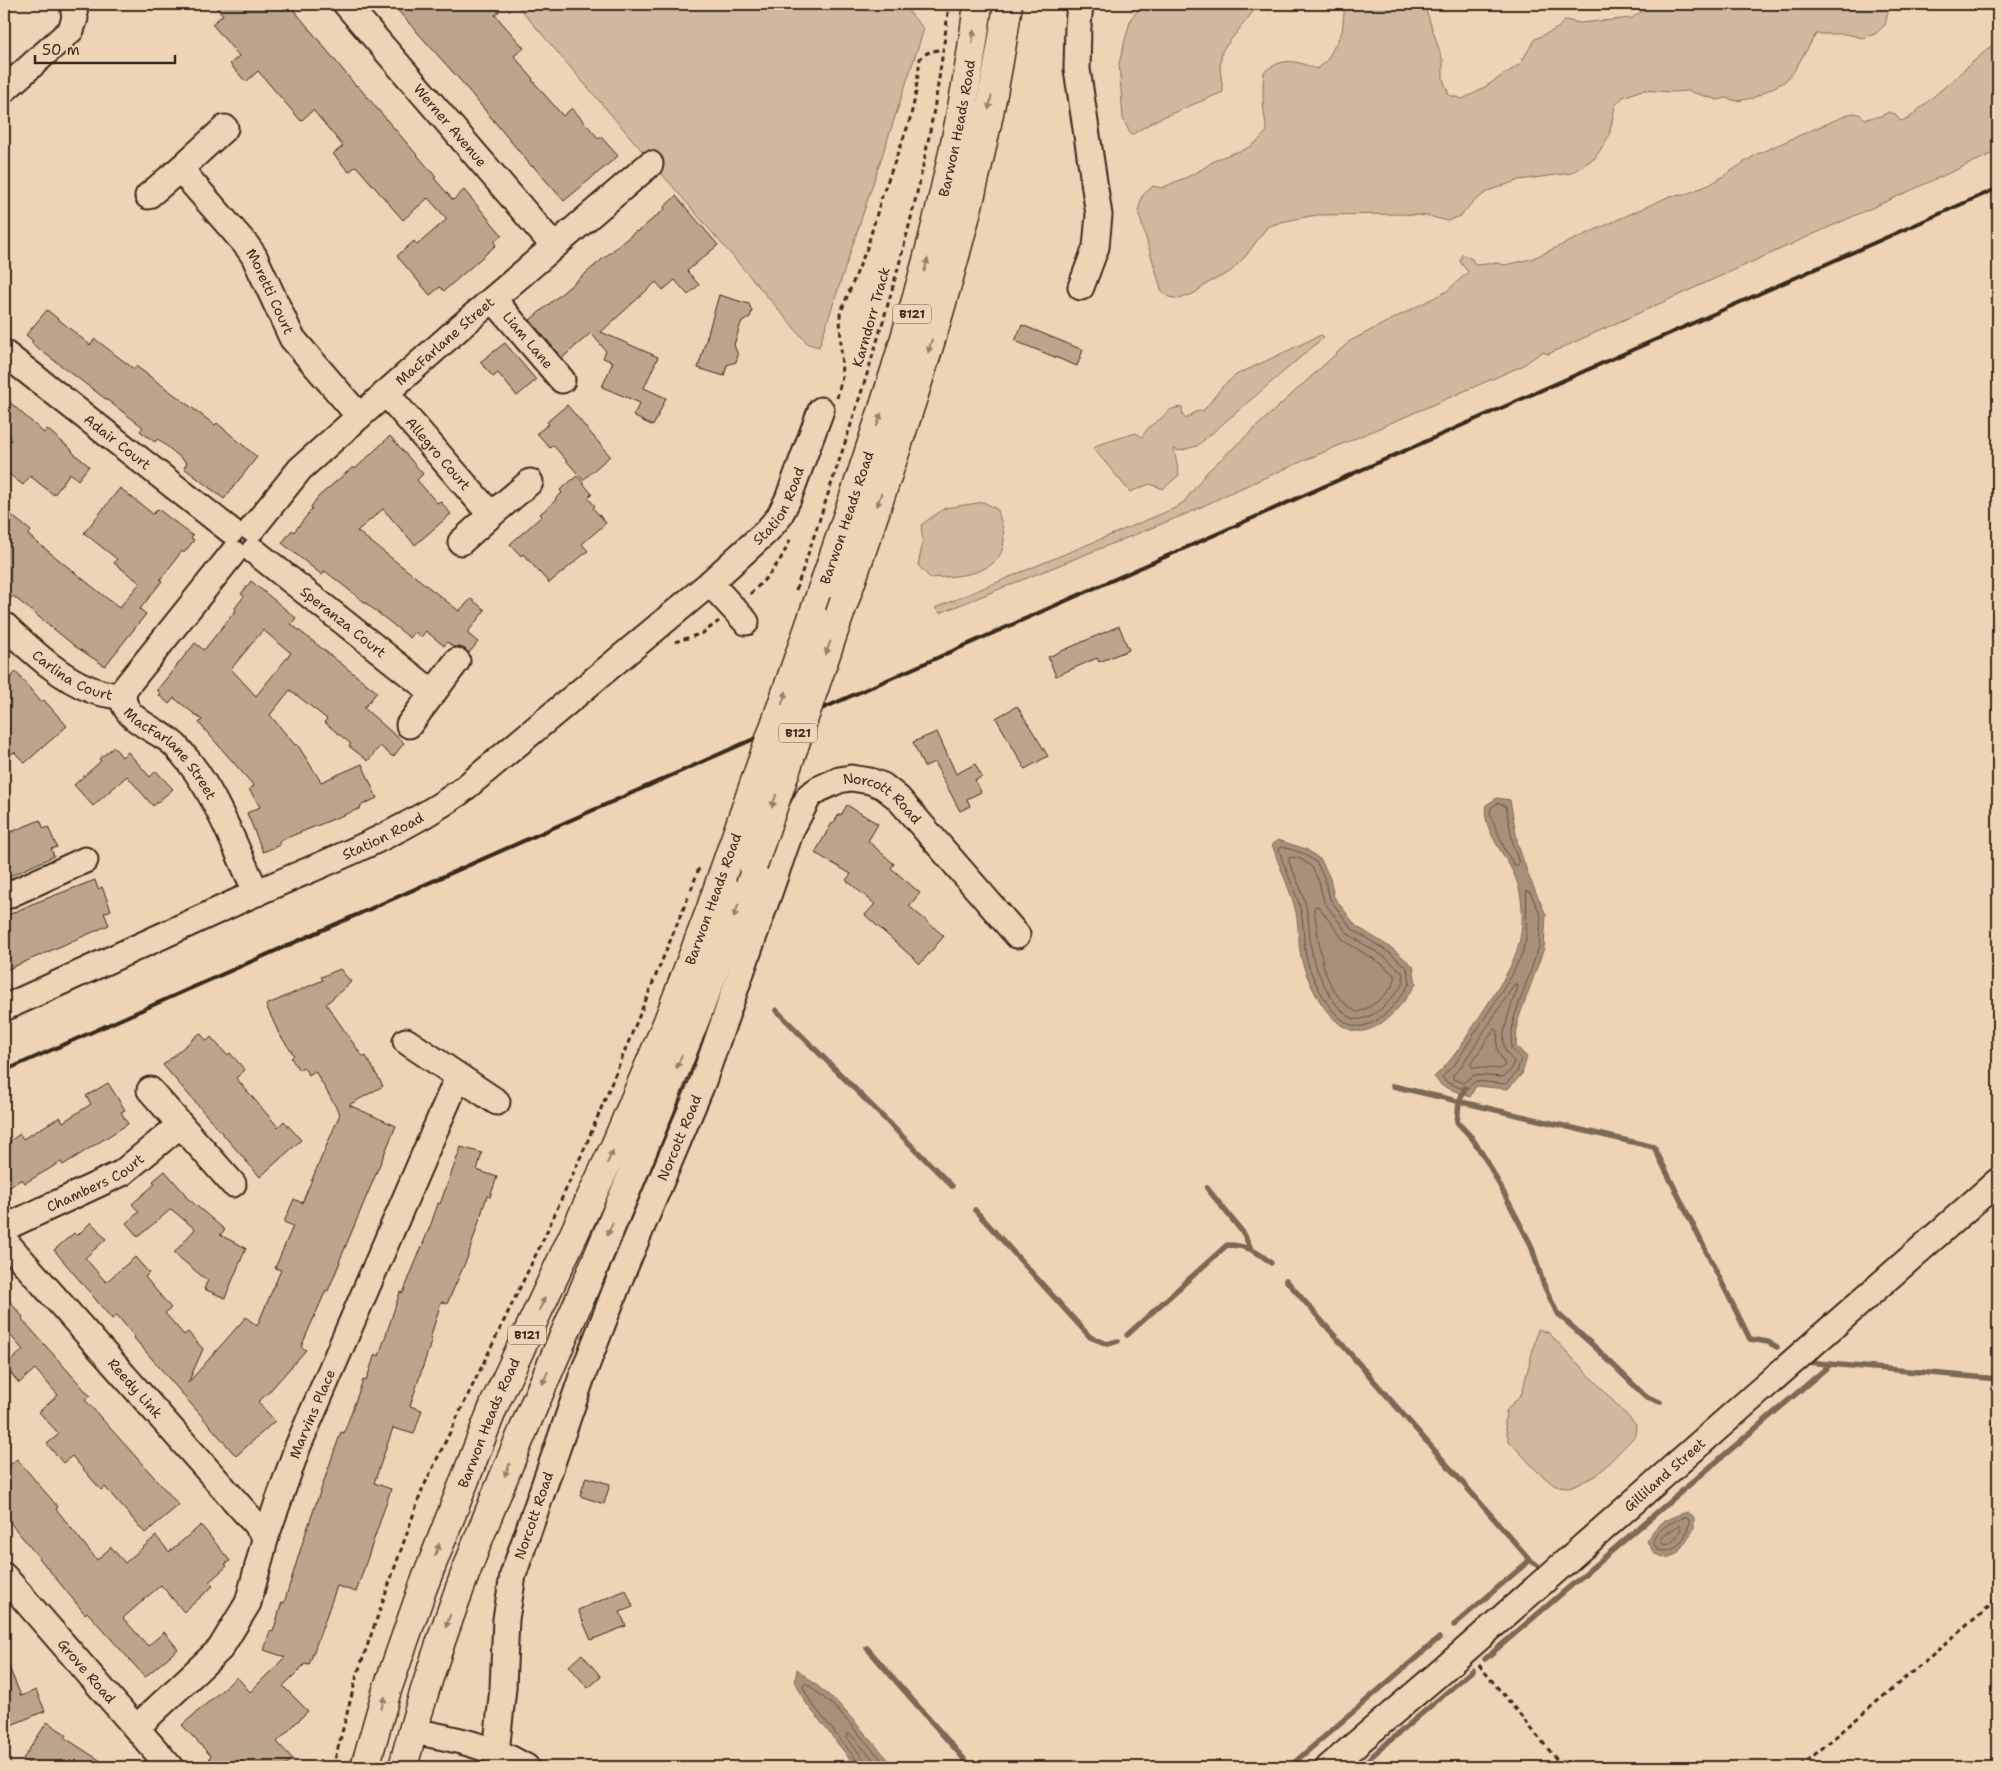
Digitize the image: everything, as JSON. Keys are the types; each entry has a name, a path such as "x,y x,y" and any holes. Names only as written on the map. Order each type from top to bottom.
{"main road":[{"name":"Barwon Heads Road","path":"367,1767 386,1690 419,1596 495,1403 618,1137 668,1021 722,876 813,616 881,415 927,259 944,194 961,112 978,4"},
{"name":"Barwon Heads Road","path":"403,1767 412,1730 446,1628 489,1514 646,1144 690,1035 753,865 844,602 921,374 955,260 989,112 1008,4"},
{"path":"367,1767 395,1732 412,1730"}],"street":[{"path":"4,90 71,30 75,18 73,4"},
{"name":"Werner Avenue","path":"346,4 554,246"},
{"path":"1080,4 1077,31 1077,69 1099,215 1099,235 1081,287"},
{"path":"148,196 225,128"},
{"name":"MacFarlane Street","path":"256,893 211,793 192,764 170,741 129,712 123,697 125,688 300,469 386,392 650,164"},
{"name":"Moretti Court","path":"180,169 254,256 292,338 360,416"},
{"name":"Liam Lane","path":"493,299 562,380"},
{"name":"Adair Court","path":"4,353 242,541"},
{"name":"Allegro Court","path":"386,392 491,515"},
{"name":"Station Road","path":"4,1008 401,829 446,802 471,784 729,566 771,528 782,512 828,408"},
{"path":"461,542 530,482"},
{"name":"Speranza Court","path":"242,541 432,693"},
{"path":"710,582 740,615"},
{"name":"Carlina Court","path":"4,624 42,660 74,681 92,690 123,697"},
{"path":"409,725 457,661"},
{"name":"Norcott Road","path":"496,1752 503,1688 506,1619 513,1575 587,1365 621,1276 702,1084 787,839 803,805 814,792 839,780 857,778 883,786 898,798 1017,935"},
{"path":"4,896 86,860"},
{"path":"406,1041 497,1102"},
{"name":"Marvins Place","path":"136,1728 220,1649 248,1603 266,1536 298,1446 458,1077"},
{"path":"150,1090 233,1184"},
{"name":"Chambers Court","path":"4,1228 122,1173 180,1125"},
{"name":"Gilliland Street","path":"1329,1767 1466,1649 1998,1181"},
{"name":"Reedy Link","path":"4,1240 266,1536"},
{"name":"Grove Road","path":"4,1576 170,1767"},
{"path":"412,1730 454,1739 496,1752 526,1767"}],"path":[{"name":"Karndorr Track","path":"795,591 855,413 903,247 930,132 949,4"},
{"path":"828,408 842,377 840,314 866,248 882,196 909,123 915,98 920,59 928,52 943,49"},
{"path":"740,615 774,570 784,554 791,534"},
{"path":"1800,1767 1998,1599"},
{"path":"1466,1649 1562,1767"}],"shaded area":[{"path":"516,4 902,4 924,29 819,347 808,344"},
{"path":"1144,4 1259,4 1222,51 1220,68 1223,92 1156,120 1131,135 1123,119 1119,63 1131,18"},
{"path":"1345,4 1424,4 1443,61 1443,79 1449,95 1462,99 1477,92 1520,64 1535,39 1558,28 1565,20 1580,23 1632,18 1652,4 1890,4 1885,25 1875,34 1863,38 1846,34 1816,34 1794,71 1784,82 1753,98 1737,101 1726,98 1718,100 1688,91 1642,90 1623,97 1615,106 1609,136 1595,158 1571,173 1519,180 1488,191 1471,204 1461,216 1447,221 1429,216 1402,214 1316,215 1281,222 1267,227 1245,257 1230,272 1208,283 1195,293 1180,299 1169,297 1162,292 1138,211 1142,196 1153,186 1162,188 1188,177 1217,159 1251,146 1261,138 1267,131 1263,102 1264,72 1278,64 1290,61 1317,69 1326,62 1342,32"},
{"path":"1998,40 1998,151 1548,354 1542,352 1522,366 1232,492 1191,512 940,613 935,608 1173,509 1184,502 1207,472 1350,341 1447,291 1468,272 1460,262 1462,254 1472,259 1475,265 1497,263 1505,265 1531,259 1670,196 1684,195 1711,184 1757,154 1849,114 1858,114 1865,119 1881,116 1889,112 1895,114 1900,121 1908,119"},
{"path":"1321,335 1324,337 1197,446 1179,451 1174,449 1179,475 1163,489 1150,484 1130,492 1094,449 1097,445 1136,433 1142,437 1150,426 1173,409 1182,407 1183,416 1186,419 1195,412 1204,410 1222,387 1236,375"},
{"path":"984,502 998,510 1003,528 1004,540 996,561 977,572 930,578 918,565 923,542 921,525 945,508"},
{"path":"1538,1329 1549,1333 1636,1425 1635,1436 1596,1476 1570,1487 1555,1486 1537,1471 1509,1441 1505,1425 1506,1411 1522,1393"}],"water":[{"path":"1497,798 1510,800 1518,845 1529,877 1546,915 1544,948 1517,1023 1516,1046 1527,1057 1522,1074 1508,1089 1476,1086 1470,1097 1442,1086 1434,1077 1459,1048 1497,990 1511,965 1520,939 1522,908 1518,886 1514,874 1490,831 1485,814 1486,805"},
{"path":"1278,840 1306,849 1321,860 1330,878 1334,897 1356,926 1393,949 1413,966 1416,984 1394,1013 1371,1029 1363,1031 1352,1030 1341,1025 1322,1005 1308,979 1301,957 1294,903 1272,844"},
{"path":"1688,1512 1694,1517 1694,1529 1677,1554 1666,1558 1655,1554 1647,1542 1653,1531 1663,1522"},
{"path":"797,1669 838,1703 895,1767 856,1767 806,1703 795,1681"}],"building":[{"path":"213,4 289,4 356,86 436,177 434,178 453,200 464,190 502,235 494,242 496,245 444,291 440,287 430,295 397,256 414,241 417,245 447,219 428,198 403,220 356,166 349,172 333,154 343,146 313,110 301,121 258,71 246,82 230,64 239,56 212,24 223,15"},
{"path":"392,4 492,4 499,12 495,15 524,48 514,56 532,80 563,116 572,108 599,139 601,137 618,156 564,201 532,167 460,80"},
{"path":"676,196 718,245 687,271 699,285 688,295 675,280 663,290 656,282 601,332 658,357 644,388 666,398 653,426 633,416 640,403 602,387 613,362 603,358 606,351 591,333 562,358 530,320 665,209 664,207"},
{"path":"719,295 749,304 752,311 750,317 741,323 734,345 738,355 736,362 727,365 724,376 698,368"},
{"path":"47,310 90,345 95,339 134,369 136,366 215,425 217,423 257,457 224,499 184,468 187,463 158,439 155,442 140,431 143,427 31,343 33,341 26,335"},
{"path":"1022,325 1083,350 1077,366 1015,341"},
{"path":"505,343 536,380 517,396 498,373 493,377 480,362"},
{"path":"4,397 44,433 47,429 89,466 78,480 70,473 54,495 30,476 23,485 4,470"},
{"path":"567,405 610,456 583,480 553,445 550,448 537,433 549,424 547,422"},
{"path":"390,436 423,474 417,480 437,503 440,501 451,514 415,545 383,509 357,531 459,611 471,599 485,610 467,633 478,642 469,653 465,649 453,647 447,642 444,646 426,631 421,637 415,632 410,638 325,571 322,575 282,543 292,530 294,532 312,509 311,507 318,497 353,467 355,469"},
{"path":"577,476 592,494 588,498 595,506 593,508 606,523 582,544 588,551 549,583 523,554 521,556 510,544 542,516 540,514 562,493 560,490"},
{"path":"120,488 153,514 158,509 193,536 191,538 194,540 184,553 182,551 160,580 162,581 140,609 146,614 105,666 76,647 13,596 4,606 4,509 31,531 28,535 119,608 140,583 114,563 117,559 84,533"},
{"path":"251,581 296,618 291,624 377,692 364,708 404,743 393,757 380,746 368,761 324,722 327,719 290,690 270,715 295,745 297,744 321,782 362,764 377,798 360,806 361,808 279,841 280,845 263,852 247,813 260,807 249,789 254,786 199,723 202,720 174,698 169,704 159,695 161,693 157,690 195,643 204,650 236,610 235,608 244,596 241,594","holes":["263,630 291,653 256,696 231,669"]},
{"path":"1119,626 1129,650 1099,662 1097,658 1056,676 1048,657"},
{"path":"16,672 41,702 44,700 67,726 25,763 14,752 4,761 4,683"},
{"path":"1017,706 1048,756 1025,769 996,718"},
{"path":"937,732 956,774 975,764 982,777 975,780 981,792 967,799 970,806 960,811 934,762 924,767 913,742"},
{"path":"114,747 122,757 128,752 150,777 156,771 173,789 153,806 127,776 93,806 74,785 101,761 99,759"},
{"path":"847,805 878,824 868,841 894,864 891,868 920,893 909,906 944,936 920,964 865,915 875,904 846,880 851,874 815,853 832,823 839,814 841,815"},
{"path":"40,820 44,829 48,827 57,847 51,849 54,856 4,879 4,835"},
{"path":"95,880 98,889 102,887 111,910 104,913 109,925 4,971 4,917"},
{"path":"340,969 351,982 326,1004 360,1053 364,1057 366,1056 383,1086 349,1105 396,1126 328,1291 326,1290 301,1347 306,1350 258,1402 275,1421 236,1456 134,1338 117,1315 112,1319 54,1250 74,1233 77,1236 91,1222 106,1239 85,1258 106,1282 135,1257 149,1273 145,1277 171,1308 165,1313 184,1335 188,1332 203,1349 188,1383 246,1317 257,1326 281,1270 275,1268 293,1226 284,1222 294,1199 302,1203 340,1114 315,1071 309,1075 303,1067 299,1070 291,1058 294,1055 279,1034 266,1005 323,980 321,977"},
{"path":"200,1033 207,1041 211,1037 227,1055 230,1053 245,1070 236,1078 278,1127 284,1121 301,1140 260,1177 163,1065"},
{"path":"108,1083 125,1110 121,1112 128,1124 63,1165 61,1162 25,1183 22,1179 4,1191 4,1145 20,1134 23,1139 60,1117 63,1122 91,1104 86,1096"},
{"path":"461,1147 482,1153 477,1170 497,1177 490,1197 487,1196 468,1256 447,1304 441,1302 430,1339 432,1339 410,1406 422,1410 414,1434 393,1428 374,1483 391,1489 356,1592 337,1586 309,1665 305,1664 283,1686 308,1711 277,1742 293,1759 283,1767 218,1767 209,1758 211,1756 182,1725 237,1677 250,1692 285,1657 264,1650 270,1631 273,1632 282,1602 284,1603 304,1538 341,1432 344,1433 363,1380 366,1381 375,1354 379,1356 400,1292 403,1293 438,1203 440,1204"},
{"path":"165,1171 185,1196 225,1230 220,1235 246,1248 225,1298 204,1289 208,1280 174,1253 195,1229 171,1209 138,1237 126,1223 139,1212 132,1204 155,1184 153,1181"},
{"path":"4,1295 23,1317 22,1319 90,1396 85,1400 179,1505 145,1533 105,1487 101,1490 72,1456 63,1463 47,1444 59,1434 39,1412 58,1395 35,1369 19,1383 5,1366 23,1350 4,1328"},
{"path":"17,1459 58,1507 56,1509 97,1560 111,1547 125,1563 156,1536 169,1552 201,1525 230,1561 209,1582 213,1586 184,1612 161,1585 123,1618 148,1646 164,1632 178,1649 145,1677 87,1612 85,1614 4,1515 4,1470"},
{"path":"586,1477 610,1484 604,1504 580,1496"},
{"path":"626,1590 633,1607 620,1612 626,1626 591,1640 578,1610"},
{"path":"582,1654 601,1677 588,1688 569,1666"},
{"path":"4,1655 21,1696 36,1690 45,1711 4,1728"},
{"path":"47,1722 67,1735 65,1738 110,1767 35,1767 23,1759"}],"waterway":[{"path":"776,1010 952,1186"},
{"path":"1393,1086 1654,1147 1750,1339 1768,1342 1777,1347"},
{"path":"1465,1088 1459,1102 1457,1122 1472,1138 1488,1163 1531,1245 1543,1283 1557,1313 1645,1396 1660,1402"},
{"path":"1207,1188 1244,1234 1251,1249"},
{"path":"975,1210 1090,1337 1107,1344 1118,1341"},
{"path":"1127,1335 1227,1245 1240,1246 1251,1250 1271,1263"},
{"path":"1286,1280 1530,1560 1537,1565"},
{"path":"1807,1362 1998,1379"},
{"path":"1485,1659 1831,1364"},
{"path":"1454,1625 1530,1560"},
{"path":"1289,1767 1439,1638"},
{"path":"867,1648 971,1767"},
{"path":"1359,1767 1473,1670"}],"railway":[{"path":"4,1071 1998,188"}]}
